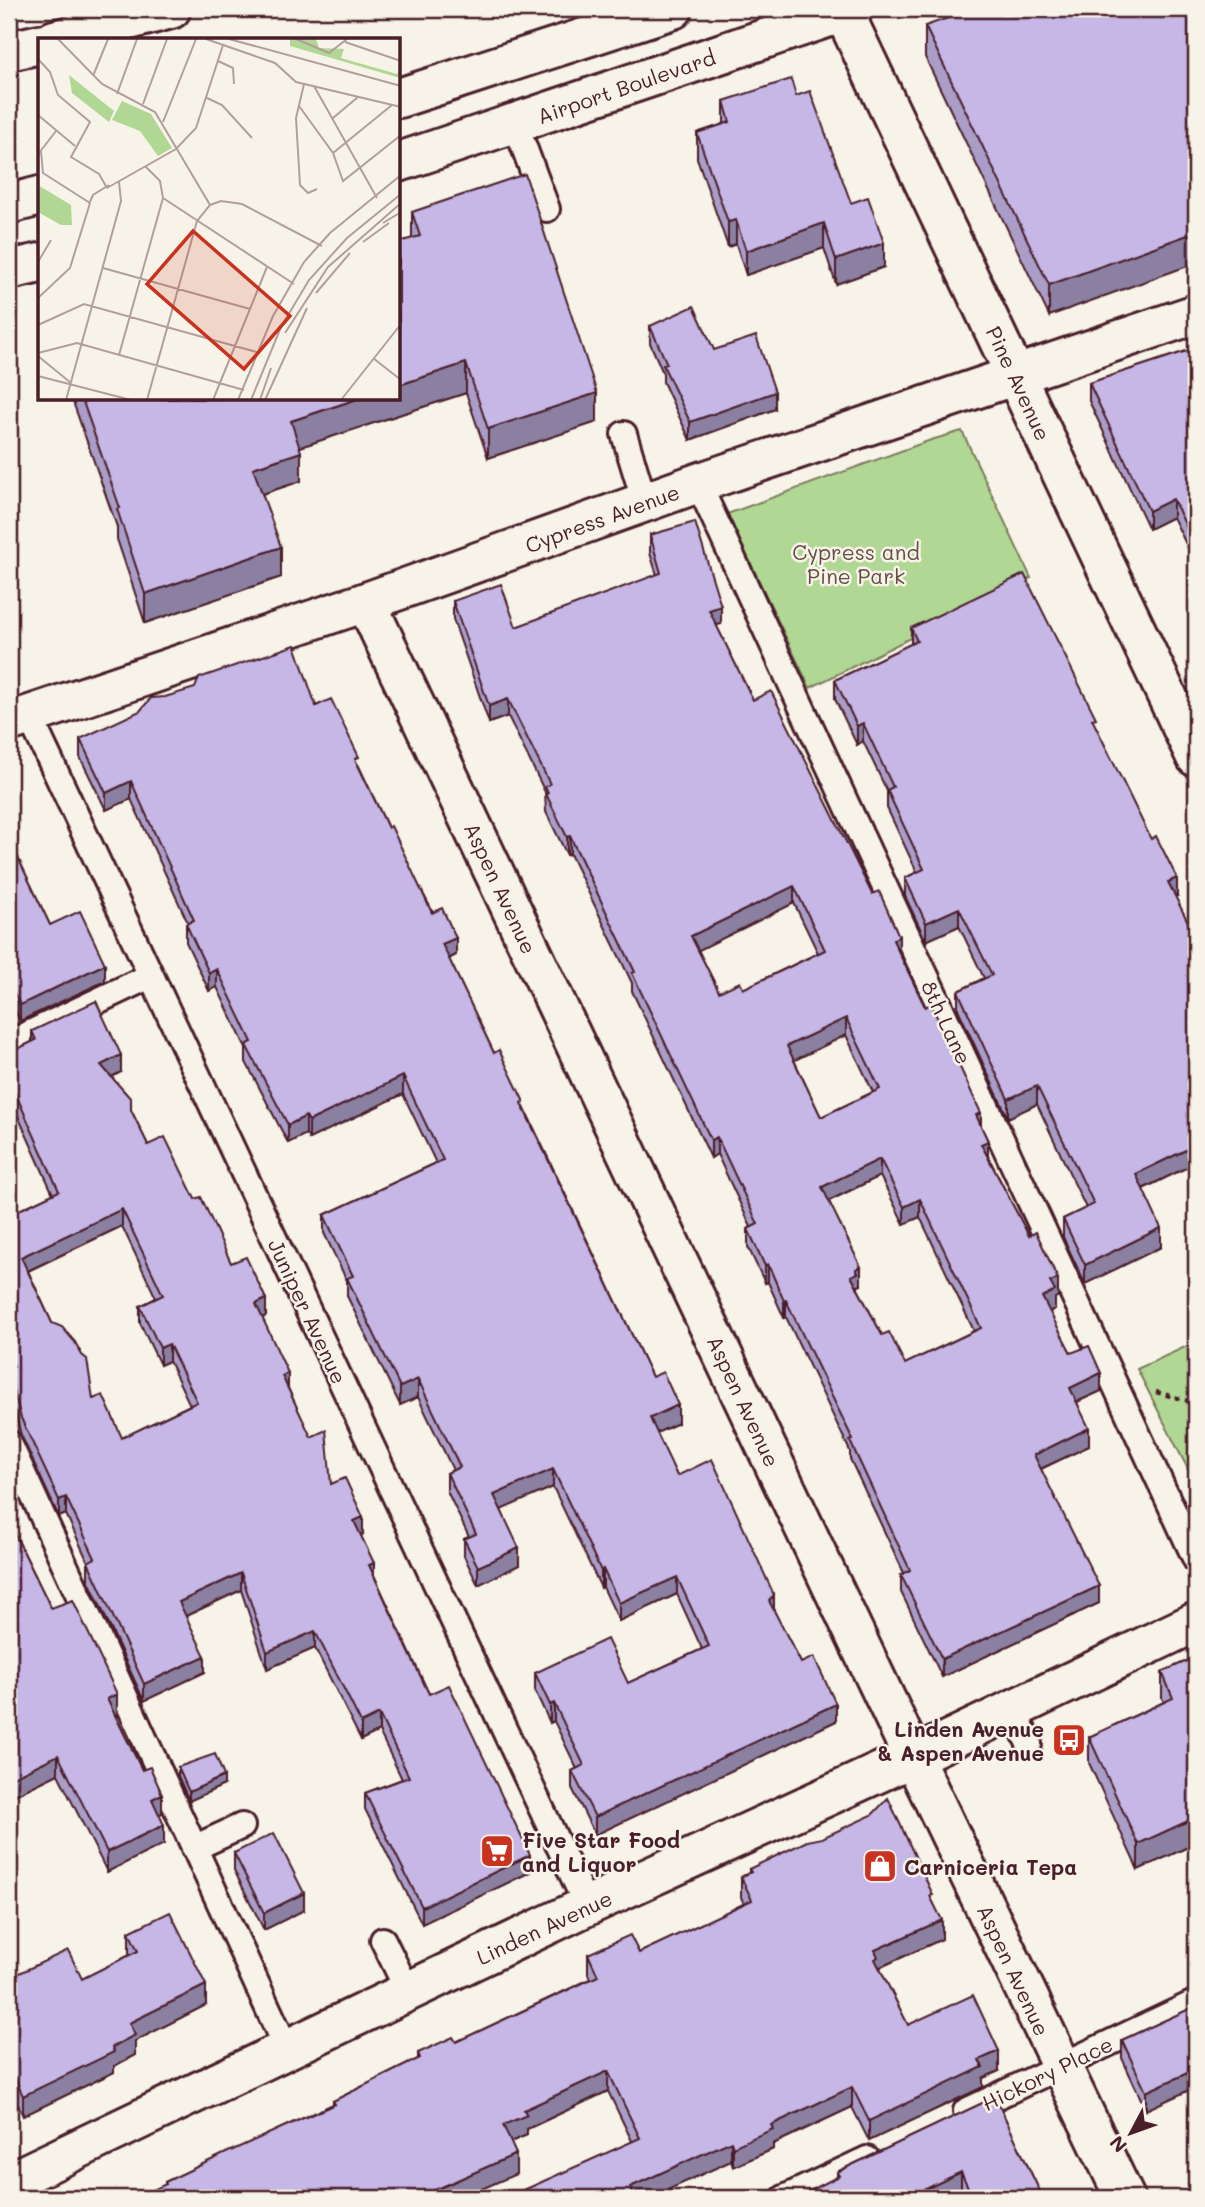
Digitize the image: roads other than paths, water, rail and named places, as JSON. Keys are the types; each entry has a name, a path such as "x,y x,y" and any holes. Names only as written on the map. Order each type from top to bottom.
{"main road":[{"path":"62,38 171,9"},
{"path":"401,97 673,9"},
{"name":"Airport Boulevard","path":"401,161 846,10"},
{"name":"Pine Avenue","path":"846,10 1196,757"},
{"path":"9,51 38,44"},
{"path":"9,204 38,197"},
{"path":"9,270 38,263"},
{"name":"Cypress Avenue","path":"19,718 366,602 698,483 1196,314"},
{"name":"Aspen Avenue","path":"366,602 913,1758 1125,2198"},
{"name":"Linden Avenue","path":"9,2182 587,1906 913,1758 1196,1622"}],"lane":[{"path":"515,123 547,209"},
{"path":"624,434 645,503"},
{"name":"8th Lane","path":"698,483 1196,1560"},
{"name":"Juniper Avenue","path":"19,718 150,976 587,1906"},
{"path":"9,1044 150,976"},
{"path":"9,1443 286,2050"},
{"path":"1014,1710 1029,1744"},
{"path":"194,1848 242,1826"},
{"path":"383,1940 408,1991"},
{"name":"Hickory Place","path":"947,2121 1060,2067 1157,2010 1196,2001"},
{"path":"784,2198 884,2150"}],"place":[{"name":"Linden Avenue & Aspen Avenue","path":"1069,1740"},
{"name":"Five Star Food and Liquor","path":"497,1851"},
{"name":"Carniceria Tepa","path":"880,1866"}],"park label":[{"name":"Cypress and Pine Park","path":"856,563"}]}
